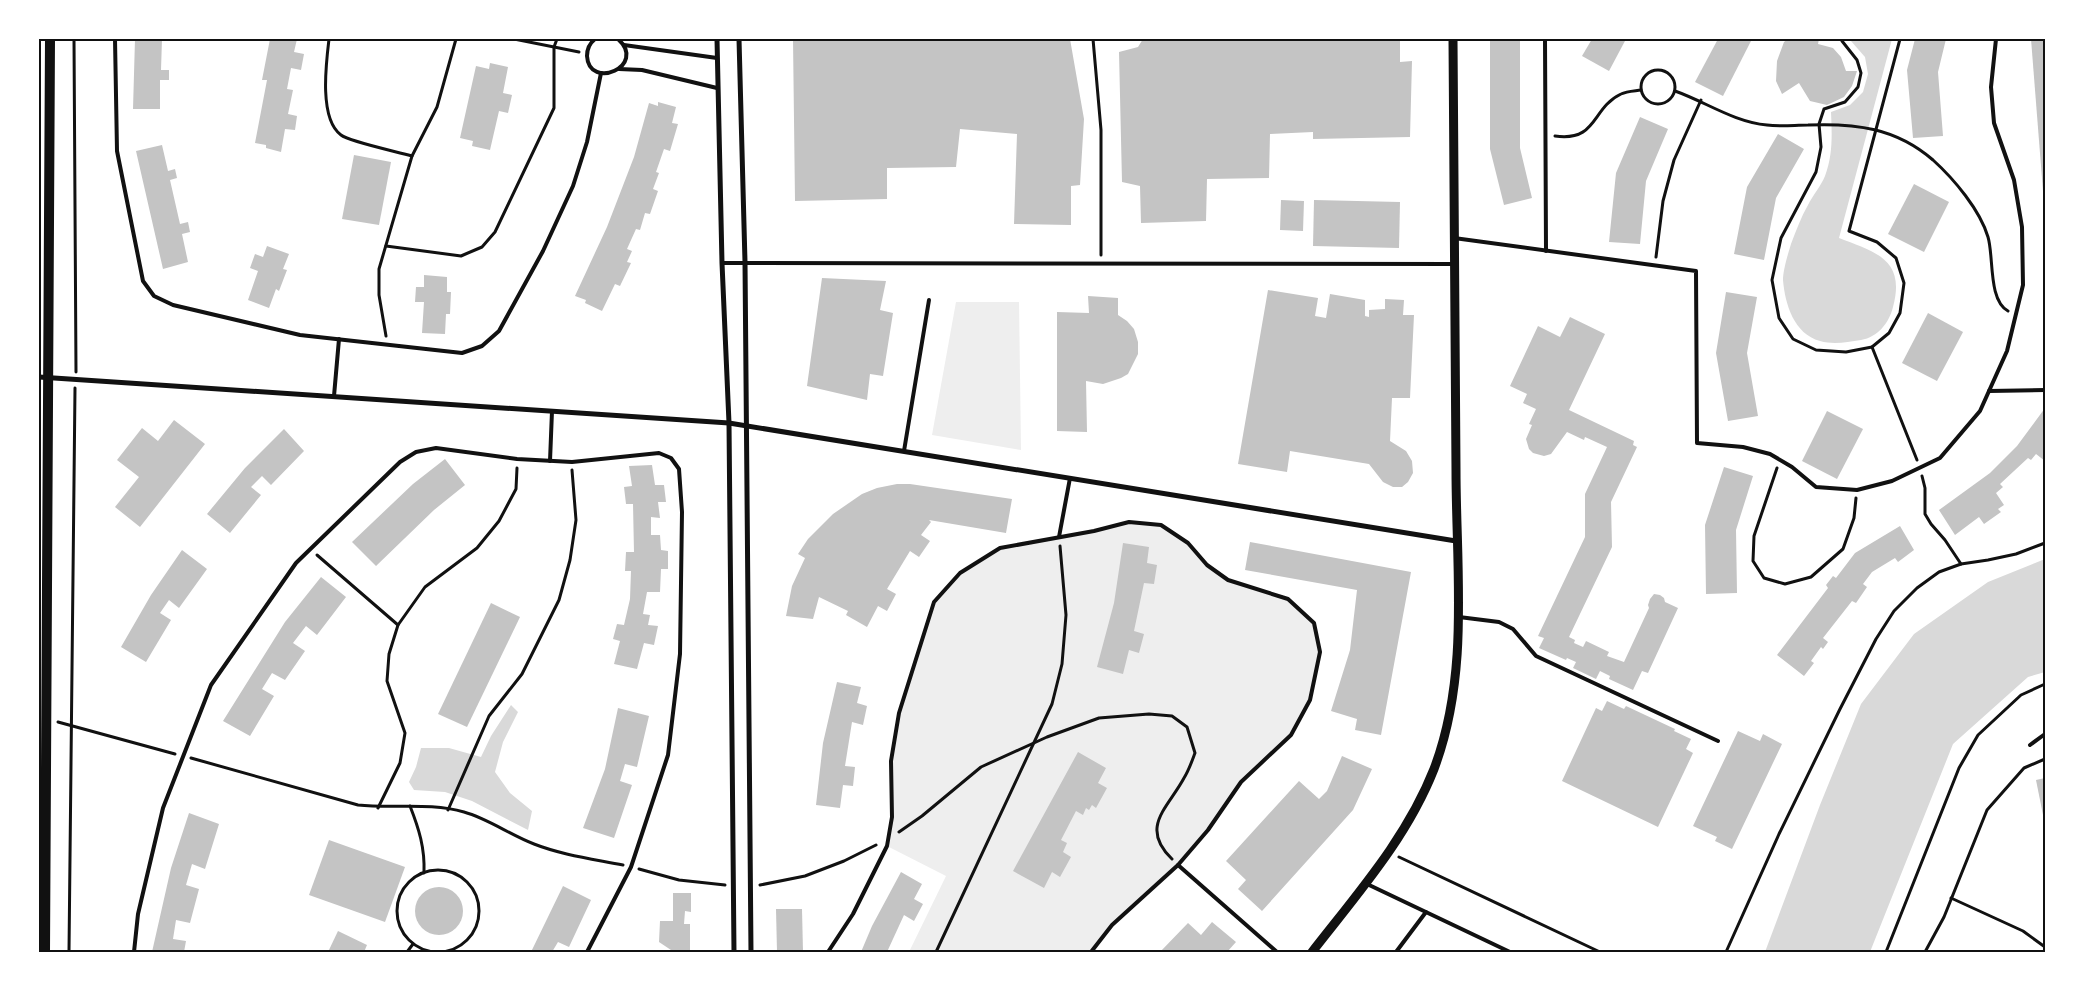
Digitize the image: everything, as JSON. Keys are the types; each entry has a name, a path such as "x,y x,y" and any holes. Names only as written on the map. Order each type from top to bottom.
{"main road":[{"path":"45,952 46,719 43,377 50,39"}],"street":[{"path":"717,39 722,263 729,423 734,952"},
{"path":"739,39 745,262 751,952"},
{"path":"1312,952 1389,852 1415,811 1434,769 1448,725 1456,677 1459,617 1456,541 1453,39"},
{"path":"43,377 729,423 1456,541"}],"lane":[{"path":"115,39 117,151 143,281 154,296 173,305 300,335 462,353 482,346 499,331 543,252 573,186 587,142 601,73"},
{"path":"595,39 588,47 587,53 590,66 601,73 614,72 619,69 626,58 624,45 618,39"},
{"path":"1545,39 1546,251"},
{"path":"1454,238 1696,271 1697,443 1743,447 1770,454 1816,486 1857,490 1892,480 1940,458 1980,411 2007,351 2016,315 2023,285 2022,227 2014,180 1994,123 1991,87 1996,39"},
{"path":"624,45 717,58"},
{"path":"619,69 642,70 717,88"},
{"path":"722,263 1454,264"},
{"path":"904,451 929,300"},
{"path":"334,396 339,339"},
{"path":"1989,392 2045,390"},
{"path":"550,461 552,411"},
{"path":"134,952 138,914 163,808 211,685 296,563 400,462 416,452 436,448 518,459 572,462 659,452 671,458 679,469 682,512 680,654 668,755 631,867 587,952"},
{"path":"1059,538 1070,478"},
{"path":"828,952 853,914 887,846 892,817 891,761 899,713 934,602 960,573 1000,548 1094,531 1129,522 1162,525 1188,542 1207,565 1228,580 1288,599 1314,623 1320,652 1310,700 1291,735 1242,782 1208,830 1178,865 1112,925 1090,952"},
{"path":"1459,617 1499,622 1513,629 1536,656 1718,741"},
{"path":"2030,745 2045,734"},
{"path":"1178,865 1277,952"},
{"path":"1365,883 1510,952"},
{"path":"1396,952 1426,912"}],"path":[{"path":"69,952 76,379 74,39"},
{"path":"329,39 325,70 329,116 332,127 343,137 412,156"},
{"path":"388,345 379,295 379,269 412,156 437,107 456,39"},
{"path":"514,39 587,53"},
{"path":"386,246 461,256 482,247 495,232 554,108 554,47 557,39"},
{"path":"1093,39 1100,130 1102,263"},
{"path":"1844,39 1842,41 1857,60 1861,73 1858,87 1845,102 1824,108 1819,124 1822,147 1816,172 1781,238 1772,280 1779,318 1793,339 1816,350 1846,352 1872,347 1889,333 1900,313 1904,283 1896,258 1877,242 1849,231 1900,39"},
{"path":"1656,70 1670,76 1675,85 1675,91 1668,101 1658,104 1647,100 1641,90 1643,79 1656,70"},
{"path":"1545,135 1566,138 1578,135 1588,130 1603,108 1622,94 1641,90"},
{"path":"1675,91 1701,100 1742,121 1767,126 1849,124 1896,136 1932,160 1970,201 1988,236 1996,295 2004,308 2016,315"},
{"path":"1655,266 1664,201 1674,160 1701,100"},
{"path":"1872,347 1920,467 1925,488 1925,514 1961,564"},
{"path":"378,808 400,763 405,733 387,681 389,654 398,625 424,587 477,548 499,521 516,489 518,459"},
{"path":"1779,460 1754,536 1753,560 1764,578 1785,584 1811,577 1843,549 1854,518 1857,490"},
{"path":"448,810 489,716 522,674 558,600 570,560 576,520 572,462"},
{"path":"936,952 1052,704 1062,664 1066,615 1059,538"},
{"path":"1726,952 1779,834 1840,709 1876,639 1894,612 1916,588 1939,572 1961,564 2016,554 2045,543"},
{"path":"310,549 398,625"},
{"path":"1886,952 1959,768 1978,735 2021,695 2045,684"},
{"path":"750,886 805,876 844,861 888,839 922,816 981,767 1035,742 1100,718 1149,714 1172,716 1187,727 1196,753 1184,779 1161,812 1156,833 1162,850 1178,865"},
{"path":"46,719 358,805 378,808 424,806 464,812 503,828 532,843 554,850 679,880 734,886"},
{"path":"1925,952 1944,917 1987,810 2024,768 2045,759"},
{"path":"410,806 420,833 425,855 424,873"},
{"path":"1389,852 1600,952"},
{"path":"444,870 457,875 468,883 476,895 479,909 477,924 471,935 462,944 450,950 437,952 424,950 413,944 404,935 398,923 397,910 399,898 406,885 416,876 424,873 444,870"},
{"path":"1951,898 2023,931 2045,947"},
{"path":"407,952 413,944"}],"shaded area":[{"path":"1853,39 1892,39 1839,238 1875,253 1884,260 1891,268 1895,278 1896,291 1893,307 1886,324 1873,336 1861,340 1830,343 1811,337 1797,325 1786,299 1783,276 1790,248 1803,214 1828,168 1832,128 1831,112 1850,105 1863,92 1868,74 1865,57 1851,41"},
{"path":"956,302 1019,302 1021,450 932,435"},
{"path":"1129,522 1161,525 1188,543 1207,565 1228,580 1288,599 1314,623 1320,652 1310,700 1291,735 1241,782 1208,830 1178,865 1112,925 1091,952 909,952 946,876 887,846 892,817 891,761 899,713 934,602 960,573 1000,548 1094,531"},
{"path":"2045,559 2045,672 2028,677 1953,744 1870,952 1765,952 1820,805 1861,704 1914,634 1988,582"},
{"path":"511,705 518,712 503,742 495,772 510,793 532,811 528,830 472,801 445,792 414,790 409,782 416,767 421,748 449,748 481,757 491,736"}],"building":[{"path":"135,39 162,39 161,70 169,70 169,80 160,80 160,109 133,109"},
{"path":"270,39 297,39 294,52 304,54 301,70 291,68 287,89 293,90 288,114 297,116 295,130 285,129 281,152 266,148 266,145 255,143 267,80 262,80"},
{"path":"793,39 1070,39 1084,119 1080,185 1071,186 1071,225 1014,224 1017,134 960,129 956,167 887,168 887,199 795,201"},
{"path":"1143,39 1400,39 1400,62 1412,61 1410,137 1313,139 1313,132 1270,134 1269,178 1207,179 1206,221 1141,223 1140,186 1122,182 1119,52 1138,47"},
{"path":"1490,39 1520,39 1520,148 1532,198 1504,205 1490,149"},
{"path":"1592,39 1626,39 1609,71 1582,56"},
{"path":"1718,39 1752,39 1723,96 1695,82"},
{"path":"1788,39 1819,39 1818,44 1833,48 1841,57 1846,71 1857,71 1852,86 1844,97 1827,105 1810,101 1799,83 1782,94 1776,81 1777,61 1784,42"},
{"path":"1915,39 1946,39 1938,72 1943,136 1913,138 1907,70"},
{"path":"2031,39 2045,39 2045,204 2044,204"},
{"path":"490,63 508,67 503,93 512,95 508,113 499,111 490,150 472,146 473,141 460,138 476,66 489,69"},
{"path":"658,102 676,107 672,123 678,124 670,151 664,149 656,172 659,173 653,189 658,191 650,214 645,213 640,230 636,229 627,249 632,251 627,262 631,263 620,286 615,284 602,311 585,303 586,300 575,296 607,227 634,157 649,103 658,106"},
{"path":"1640,117 1668,129 1646,181 1640,244 1609,242 1616,173"},
{"path":"1778,134 1804,149 1776,198 1764,260 1734,254 1747,187"},
{"path":"162,145 168,171 175,169 177,178 170,180 180,224 188,222 190,232 182,234 188,262 163,269 136,151"},
{"path":"354,155 391,162 379,225 342,219"},
{"path":"1914,184 1949,202 1924,252 1888,234"},
{"path":"1281,200 1304,201 1303,231 1280,230"},
{"path":"1314,200 1400,202 1399,248 1313,246"},
{"path":"267,246 289,254 283,269 287,270 279,291 276,289 269,308 248,300 258,271 250,268 255,254 263,257"},
{"path":"424,275 447,277 447,292 451,292 450,314 446,314 445,334 422,333 424,302 415,302 416,287 424,287"},
{"path":"822,278 886,281 880,310 893,313 883,376 870,374 867,400 807,386"},
{"path":"1268,290 1318,298 1315,316 1326,318 1330,294 1365,300 1365,316 1369,317 1369,310 1385,309 1385,299 1404,300 1403,315 1414,315 1410,398 1392,398 1390,441 1406,451 1412,461 1413,473 1408,482 1402,487 1393,487 1383,482 1369,464 1290,451 1287,472 1238,464"},
{"path":"1726,292 1757,297 1747,353 1758,416 1728,421 1716,353"},
{"path":"1088,296 1118,298 1118,315 1134,329 1138,342 1138,354 1128,374 1121,378 1103,384 1086,381 1087,432 1057,431 1057,312 1089,313"},
{"path":"1928,313 1963,332 1937,381 1902,363"},
{"path":"1570,317 1605,334 1569,410 1634,441 1633,445 1637,447 1611,502 1612,547 1569,637 1575,640 1574,643 1583,647 1586,641 1609,652 1607,656 1624,662 1649,608 1650,599 1654,594 1660,595 1664,598 1665,602 1678,608 1648,673 1642,671 1633,690 1609,679 1610,676 1600,671 1596,679 1573,668 1576,662 1567,658 1566,660 1539,648 1544,638 1538,636 1585,537 1585,494 1607,447 1585,437 1584,440 1567,432 1551,454 1544,456 1533,453 1529,449 1526,439 1532,425 1529,424 1536,409 1523,403 1527,394 1510,386 1538,326 1560,337"},
{"path":"2045,408 2045,461 2036,454 2031,460 2028,458 2000,484 2003,487 1996,493 2004,505 1998,509 2001,512 1984,524 1979,517 1955,535 1939,510 1990,473 2017,446"},
{"path":"1827,411 1863,429 1837,479 1802,461"},
{"path":"174,420 205,444 140,527 115,507 139,477 117,460 142,428 158,441"},
{"path":"284,429 304,451 271,485 262,476 251,487 261,495 230,533 207,514 245,468"},
{"path":"445,459 465,485 434,510 376,566 352,542 413,484"},
{"path":"652,465 655,485 664,485 666,502 658,502 660,518 651,517 651,535 660,535 661,550 668,551 668,569 661,569 660,592 647,592 643,614 650,615 648,625 658,626 654,645 644,643 637,669 614,664 620,641 613,639 617,624 624,625 630,599 631,571 625,571 626,552 634,552 633,504 626,504 624,487 632,486 629,466"},
{"path":"1724,467 1753,476 1736,530 1737,593 1706,594 1705,525"},
{"path":"897,484 910,484 1012,499 1006,533 929,520 931,522 921,535 930,541 919,557 910,551 887,589 896,594 887,611 878,606 867,627 846,615 848,611 819,597 813,619 786,616 792,586 805,558 798,554 808,539 833,514 862,494 877,488"},
{"path":"1900,526 1914,550 1898,562 1895,558 1872,572 1863,584 1867,587 1856,603 1852,601 1823,638 1828,642 1823,649 1821,647 1811,661 1814,663 1804,676 1777,655 1828,588 1826,585 1833,576 1836,578 1855,553"},
{"path":"1250,542 1411,572 1381,735 1355,730 1357,719 1331,711 1350,650 1357,590 1245,570"},
{"path":"1123,543 1149,547 1147,563 1157,565 1154,584 1144,583 1134,631 1144,634 1139,653 1129,650 1123,674 1097,667 1114,603"},
{"path":"182,550 207,569 179,608 169,600 160,613 171,620 146,662 121,647 151,595"},
{"path":"321,577 346,597 317,635 306,626 293,643 305,651 285,680 272,673 262,689 274,696 250,736 223,721 285,622"},
{"path":"491,603 520,617 467,727 438,714"},
{"path":"837,682 861,687 857,703 867,706 863,725 852,722 845,766 855,767 853,786 843,785 840,808 816,805 823,743"},
{"path":"1607,701 1624,709 1626,706 1675,729 1674,731 1691,739 1686,749 1693,753 1658,827 1562,781 1596,708 1602,711"},
{"path":"618,708 649,716 637,767 625,764 620,781 632,785 614,838 583,828 605,769"},
{"path":"1738,731 1760,741 1763,734 1782,744 1732,849 1715,841 1717,837 1693,826"},
{"path":"1078,752 1106,768 1098,783 1107,788 1096,808 1092,805 1089,810 1086,808 1083,815 1076,811 1061,840 1067,843 1063,852 1071,857 1060,877 1052,872 1044,888 1013,871"},
{"path":"1342,756 1372,769 1353,810 1262,911 1238,889 1246,880 1226,861 1299,781 1319,799 1327,791"},
{"path":"2045,778 2045,820 2044,820 2036,780"},
{"path":"189,813 219,824 205,869 192,864 186,885 199,889 190,923 176,920 173,939 186,941 184,952 152,952 171,868"},
{"path":"329,840 405,867 385,922 309,895"},
{"path":"901,872 922,884 914,899 923,904 914,921 904,915 887,952 861,952 872,926"},
{"path":"563,886 591,900 569,947 558,942 552,952 531,952"},
{"path":"434,887 444,887 456,894 463,906 463,916 456,928 444,935 434,935 426,931 419,924 415,916 415,906 419,898 426,891"},
{"path":"673,893 691,893 691,912 685,911 684,924 690,924 690,950 671,950 659,942 660,921 673,921"},
{"path":"776,909 802,909 803,952 777,952"},
{"path":"1212,922 1236,942 1227,952 1160,952 1188,923 1201,935"},
{"path":"338,931 367,945 364,952 328,952"}]}
